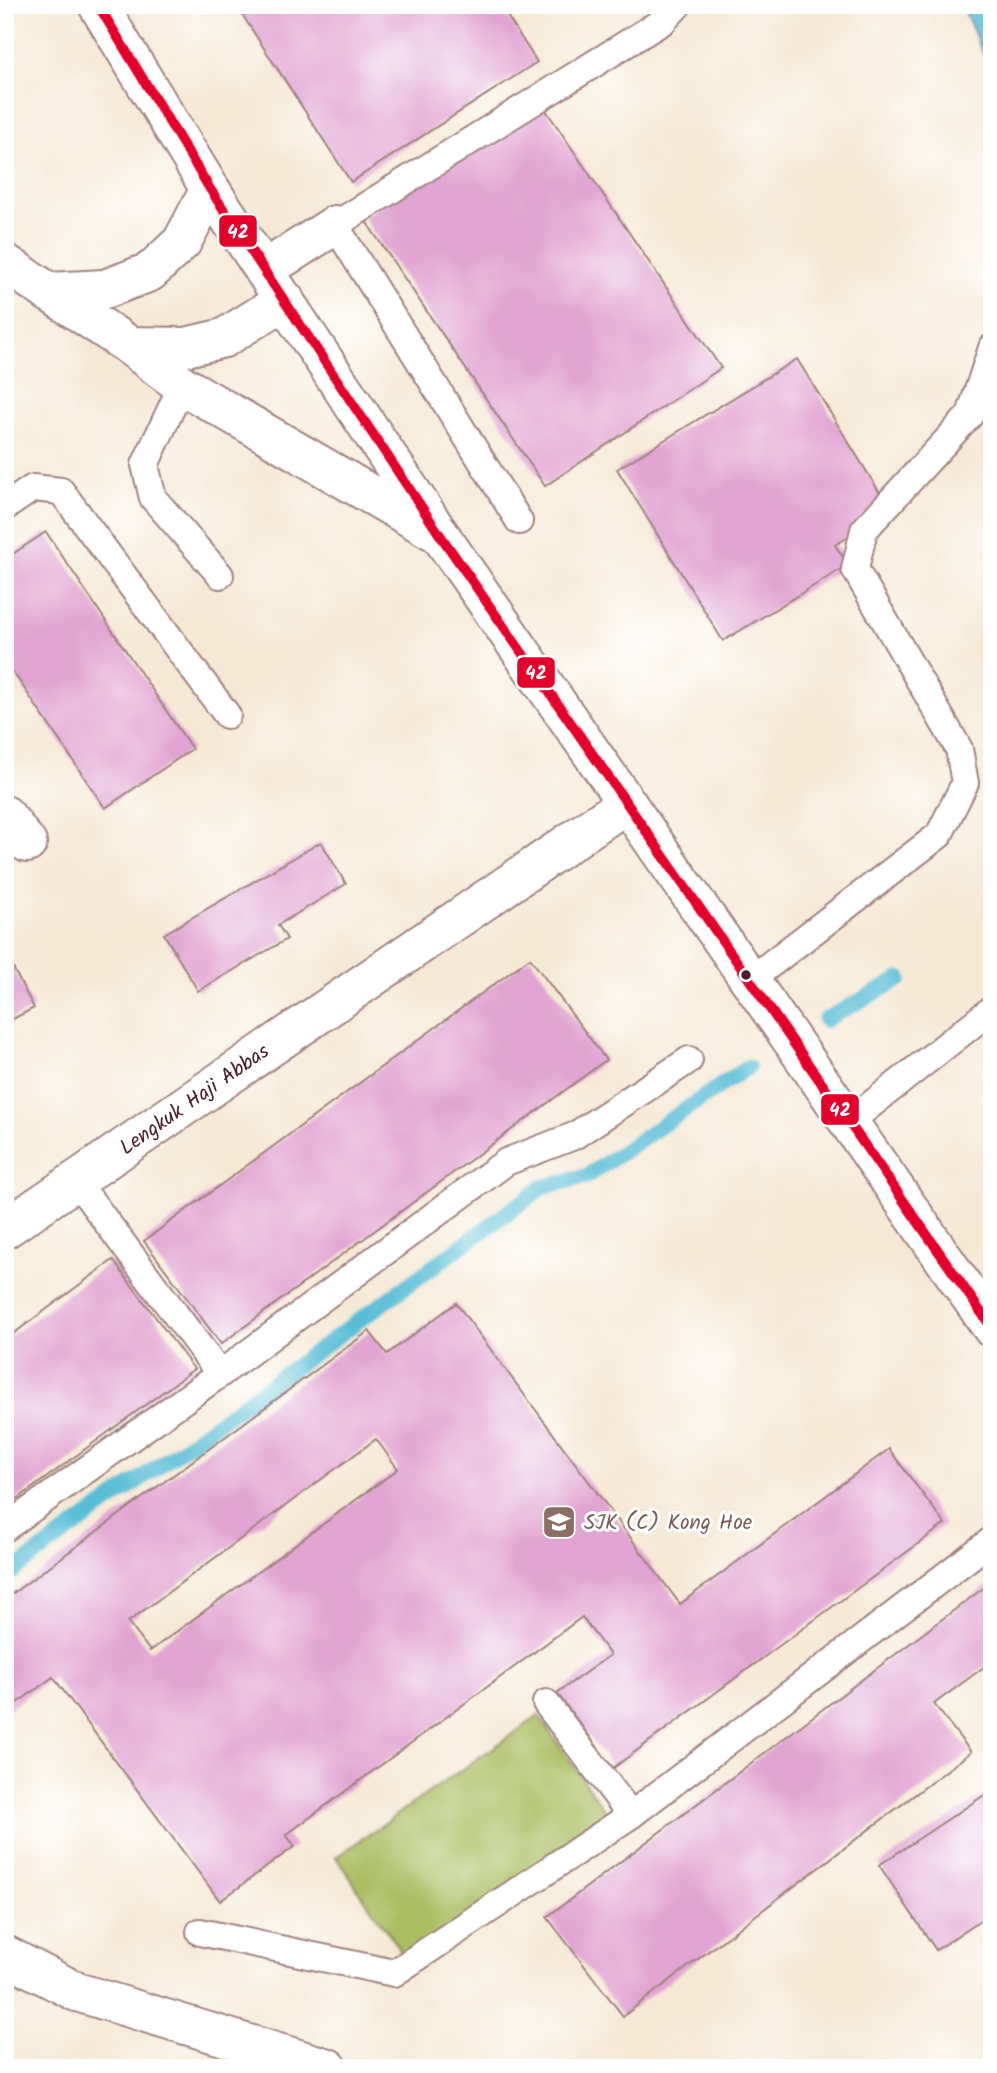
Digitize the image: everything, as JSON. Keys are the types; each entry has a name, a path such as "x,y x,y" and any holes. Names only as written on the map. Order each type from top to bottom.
{"main road":[{"path":"97,5 210,189 440,535 992,1328"},
{"path":"48,292 105,289 150,272 182,242 210,189"},
{"path":"130,346 186,347 225,338 335,225"},
{"path":"5,263 130,346 183,385 440,535"},
{"name":"Lengkuk Haji Abbas","path":"7,1223 76,1181 627,803"},
{"path":"5,1955 76,1992 328,2068"}],"lane":[{"path":"519,520 335,225 663,22 678,5"},
{"path":"750,980 939,835 965,783 959,749 855,569 864,530 970,415 992,348"},
{"path":"183,385 145,466 153,498 220,575"},
{"path":"5,507 33,488 61,491 228,715"},
{"path":"849,1122 992,1009"},
{"path":"5,1528 220,1374 506,1162 574,1136 689,1059"},
{"path":"76,1181 220,1374"},
{"path":"201,1933 394,1973 631,1815 992,1540"},
{"path":"546,1703 631,1815"}],"green space":[{"path":"539,1716 610,1818 406,1959 336,1857"}],"water":[{"path":"962,5 992,5 992,74"}],"building":[{"path":"236,5 500,5 537,62 351,182"},
{"path":"539,100 721,368 545,486 363,217"},
{"path":"797,359 891,511 835,545 848,565 723,641 617,469"},
{"path":"46,532 192,749 105,808 5,660 5,559"},
{"path":"321,842 346,884 278,925 287,939 198,991 164,934"},
{"path":"5,953 34,1008 5,1023"},
{"path":"530,958 606,1060 221,1344 144,1241"},
{"path":"113,1260 194,1369 5,1508 5,1340"},
{"path":"456,1303 680,1604 889,1449 945,1524 613,1768 557,1693 610,1655 582,1617 286,1835 295,1846 220,1901 53,1677 5,1712 5,1599 369,1331 387,1354","holes":["376,1439 398,1469 150,1651 128,1622"]},
{"path":"986,1586 992,1593 992,1661 934,1704 971,1752 623,2016 547,1917"},
{"path":"992,1790 992,1912 936,1950 879,1865"}],"waterway":[{"path":"825,1020 900,979"},
{"path":"5,1577 543,1187 587,1176 748,1067"}],"transit line":[{"name":"42","path":"98,5 210,189 440,535 992,1328"}],"place":[{"name":"SJK (C) Kong Hoe","path":"559,1522"}]}
